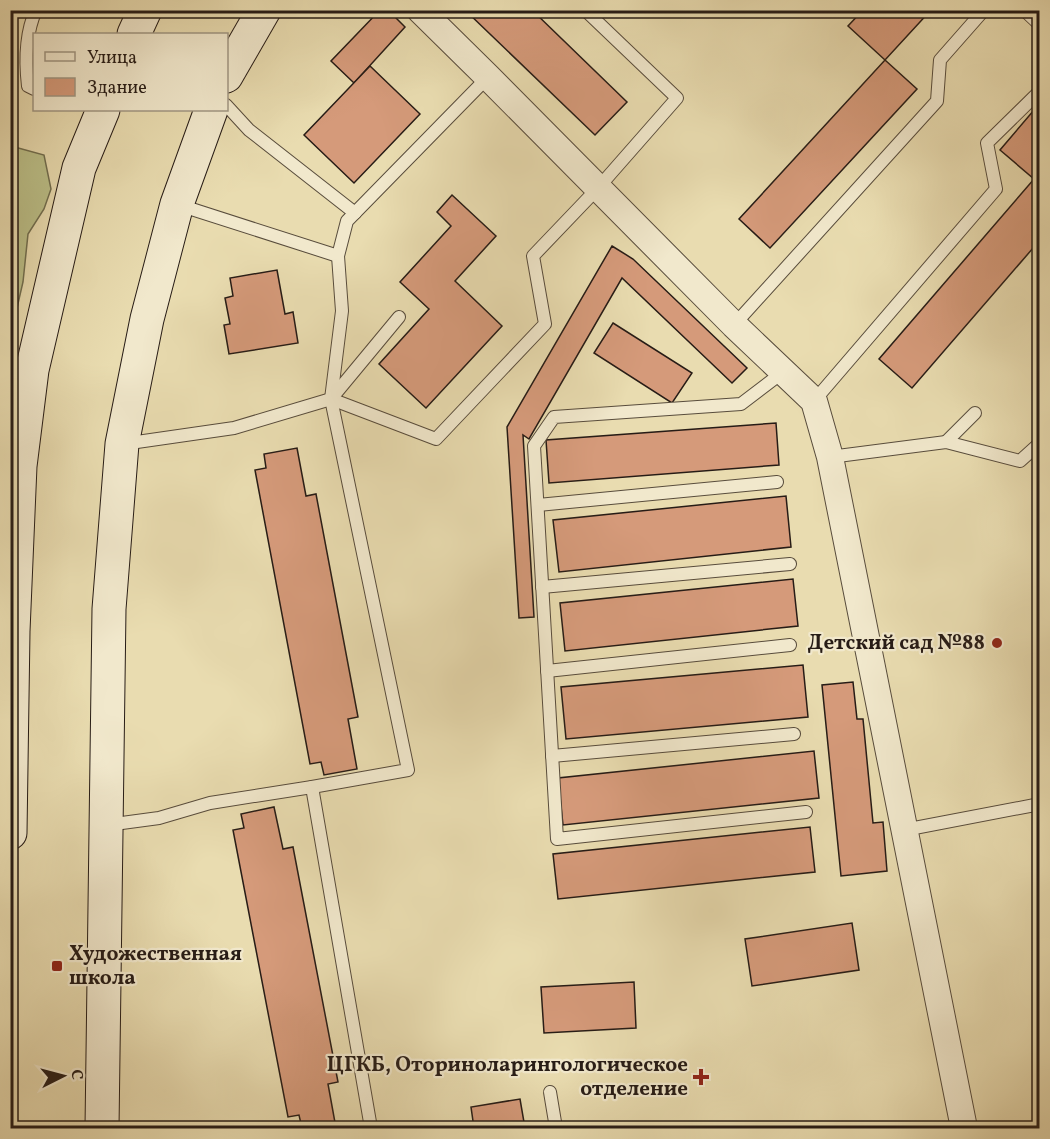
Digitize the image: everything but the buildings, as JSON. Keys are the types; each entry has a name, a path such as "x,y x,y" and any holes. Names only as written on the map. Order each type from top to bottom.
{"street":[{"path":"134,33 145,10"},
{"path":"228,73 264,10"},
{"path":"420,10 734,325 814,401 830,457 964,1128"},
{"path":"10,833 15,466 32,370 78,168 97,111"},
{"path":"102,1128 109,609 122,444 147,319 177,204 211,111"}],"lane":[{"path":"31,88 26,63 29,25 36,10"},
{"path":"331,399 436,439 545,324 533,256 598,188 677,98 585,10"},
{"path":"734,325 937,101 940,60 984,10"},
{"path":"1024,10 1040,25"},
{"path":"106,825 159,818 210,803 408,770 331,399 342,311 338,256 347,221 488,77"},
{"path":"814,401 996,189 987,143 1040,91"},
{"path":"228,107 249,130 355,213"},
{"path":"177,204 338,256"},
{"path":"122,444 234,428 331,399 399,317"},
{"path":"783,372 741,404 554,417 534,446 557,839 806,812"},
{"path":"946,442 975,412"},
{"path":"830,457 946,442 1020,461 1040,443"},
{"path":"538,506 777,482"},
{"path":"542,587 790,564"},
{"path":"548,671 790,645"},
{"path":"552,756 794,734"},
{"path":"312,787 371,1128"},
{"path":"904,830 1040,804"},
{"path":"550,1092 556,1128"}],"green space":[{"path":"11,146 44,155 51,189 44,209 28,234 23,282 11,334"}],"place":[{"name":"Детский сад №88","path":"997,643"},
{"name":"Художественная школа","path":"57,966"},
{"name":"ЦГКБ, Оториноларингологическое отделение","path":"701,1077"}]}
